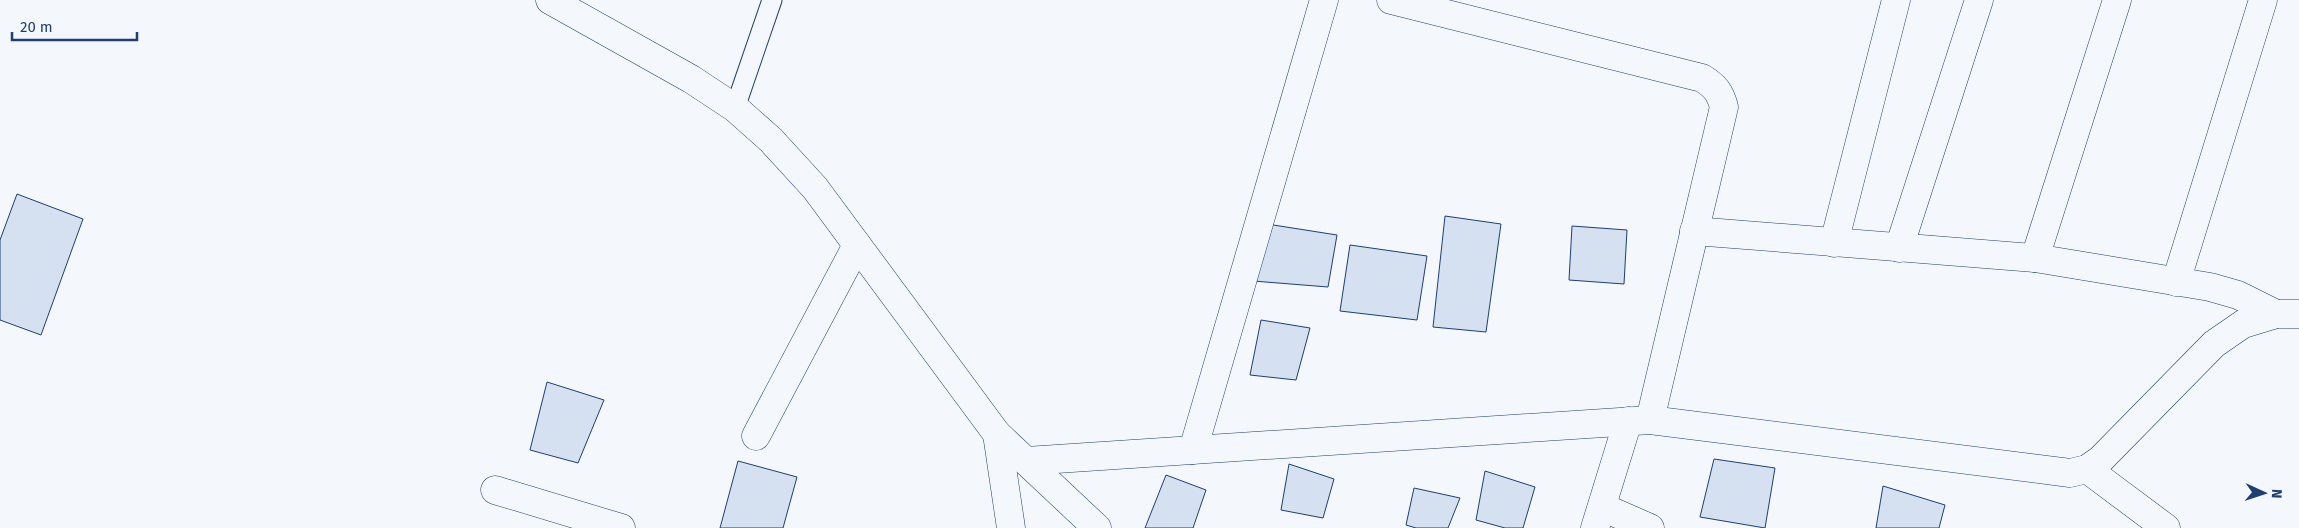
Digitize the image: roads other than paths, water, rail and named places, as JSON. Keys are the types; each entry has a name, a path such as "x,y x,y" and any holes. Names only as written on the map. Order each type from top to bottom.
{"street":[{"path":"551,0 691,79 736,108 771,140 815,188 997,434 1097,528"},
{"path":"1193,450 1324,0"},
{"path":"1391,0 1702,78 1714,85 1720,94 1724,107 1694,232 1639,420 1599,518 1650,528"},
{"path":"1834,244 1896,0"},
{"path":"1899,248 1980,0"},
{"path":"2035,258 2116,0"},
{"path":"2176,282 2263,0"},
{"path":"1694,232 2035,258 2210,287 2238,295 2288,314"},
{"path":"756,436 857,245"},
{"path":"1026,461 1639,420 2049,471 2070,472 2087,469 2100,460 2214,344 2243,324 2288,314"},
{"path":"997,434 1011,528"},
{"path":"2087,469 2166,528"},
{"path":"495,490 621,528"}],"lane":[{"path":"736,108 772,0"}]}
